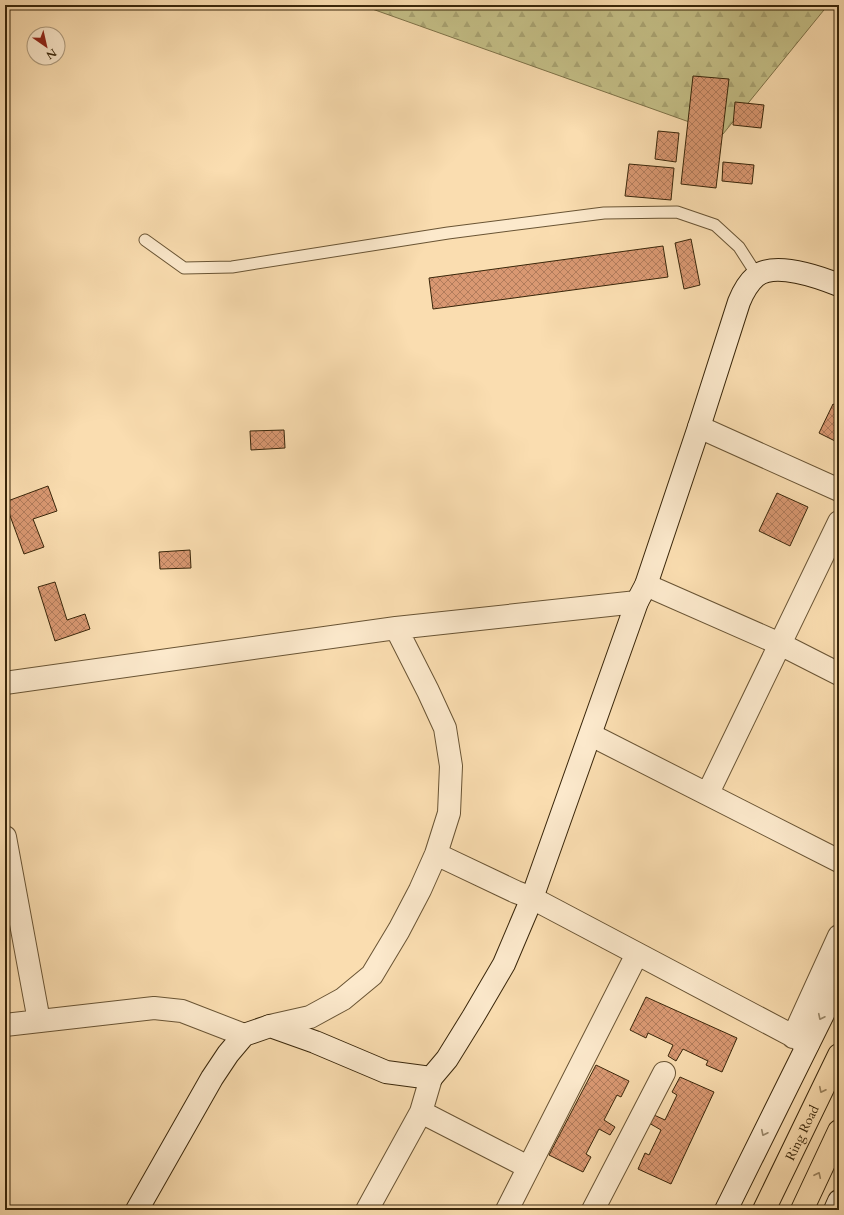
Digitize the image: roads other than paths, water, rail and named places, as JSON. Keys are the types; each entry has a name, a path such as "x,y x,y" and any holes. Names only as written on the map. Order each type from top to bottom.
{"highway":[{"name":"Ring Road","path":"764,1210 839,1055"},
{"path":"802,1210 839,1131"}],"street":[{"path":"367,1210 421,1112 431,1078 447,1059 474,1017 504,964 532,898 642,593 699,427 739,302 746,287 757,275 772,270 789,271 820,278 839,285"},
{"path":"699,427 839,490"},
{"path":"708,793 839,522"},
{"path":"5,683 642,593 780,644 839,674"},
{"path":"137,1210 212,1078 228,1054 244,1035 270,1026 310,1017 342,999 372,975 400,930 420,890 436,854 449,812 451,766 445,728 396,628"},
{"path":"591,735 708,793 839,861"},
{"path":"5,837 40,1021"},
{"path":"436,854 516,892 532,898 800,1040"},
{"path":"726,1210 800,1040 839,936"},
{"path":"507,1210 637,954"},
{"path":"800,1040 839,982"},
{"path":"5,1025 154,1008 182,1012 244,1035"},
{"path":"270,1026 315,1042 386,1072 431,1078"},
{"path":"593,1210 664,1073"},
{"path":"421,1112 528,1167"},
{"path":"835,1210 839,1201"}],"lane":[{"path":"145,240 184,268 232,267 448,233 604,213 677,212 715,225 739,247 757,275"}]}
